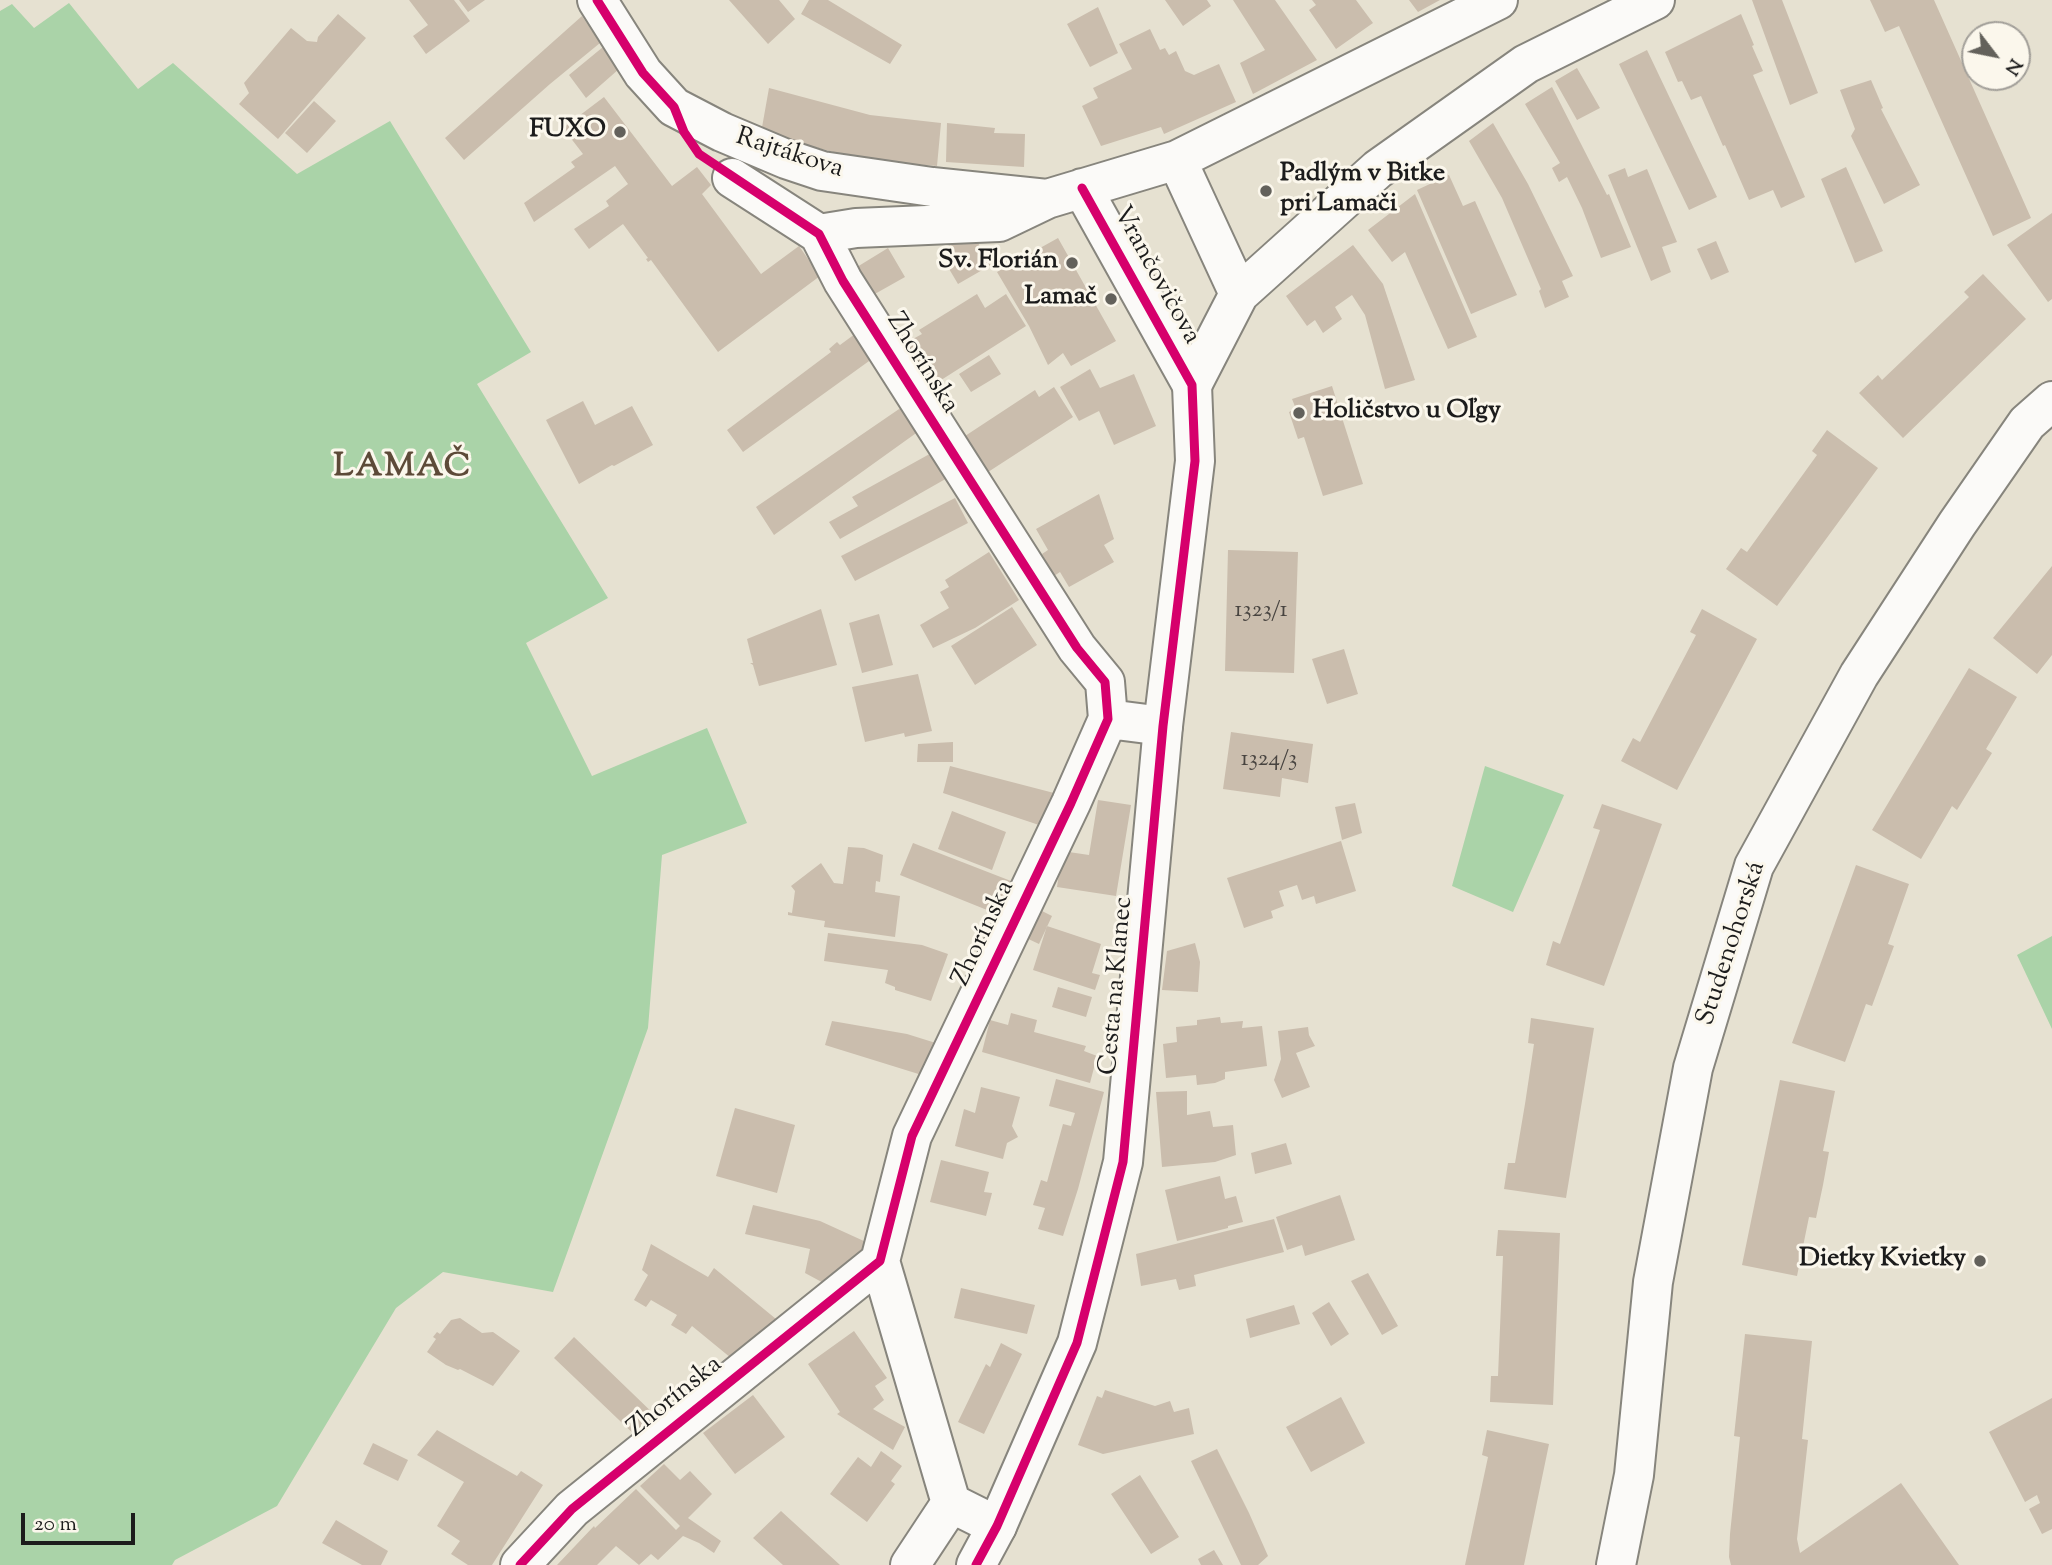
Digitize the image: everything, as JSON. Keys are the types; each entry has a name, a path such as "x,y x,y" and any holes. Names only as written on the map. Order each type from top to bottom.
{"street":[{"name":"Rajtákova","path":"597,0 643,74 674,107 722,132 786,159 822,171 932,187 1065,193"},
{"name":"Vrančovičova","path":"1498,0 1177,160 1065,193 1192,385 1238,294 1378,169 1526,64 1655,0"},
{"path":"1177,160 1238,294"},
{"path":"732,178 819,234 856,228 999,222 1065,193"},
{"name":"Zhorínska","path":"520,1565 572,1509 880,1261 912,1136 1065,816 1108,719 1105,682 1077,648 843,281 819,234"},
{"name":"Cesta na Klanec","path":"976,1565 997,1526 1077,1343 1122,1162 1163,726 1195,461 1192,385"},
{"name":"Studenohorská","path":"1616,1565 1634,1475 1653,1282 1693,1068 1754,866 1859,675 1957,524 2027,424 2052,401"},
{"path":"1108,719 1163,726"},
{"path":"880,1261 951,1503 997,1526"},
{"path":"910,1565 951,1503"}],"green space":[{"path":"69,3 138,89 173,63 297,174 390,121 531,352 477,384 608,598 526,643 592,776 707,728 747,823 662,855 648,1028 553,1292 443,1272 396,1308 277,1506 175,1560 172,1565 0,1565 0,11 12,4 34,28"},
{"path":"1485,766 1564,795 1513,912 1452,886"},
{"path":"2052,936 2052,1029 2017,955"}],"building":[{"path":"409,0 454,0 470,21 426,54 413,36 428,25"},
{"path":"459,0 485,0 468,12"},
{"path":"729,0 779,0 795,19 768,44"},
{"path":"809,0 828,0 902,45 890,64 801,14"},
{"path":"1165,0 1207,0 1211,6 1183,26"},
{"path":"1233,0 1275,0 1317,60 1253,94 1240,63 1265,50"},
{"path":"1312,0 1356,0 1373,23 1336,49 1309,10 1316,5"},
{"path":"1409,0 1440,0 1418,12"},
{"path":"1752,0 1782,0 1818,93 1790,105"},
{"path":"1870,0 1934,0 1961,61 1961,91 1974,91 2031,218 1993,236 1899,26 1885,32"},
{"path":"1098,7 1118,53 1090,67 1067,24"},
{"path":"338,14 366,38 278,139 239,104 249,93 244,83 291,28 307,41 317,42 318,37"},
{"path":"1741,14 1763,71 1753,75 1805,197 1781,208 1773,190 1749,200 1701,96 1691,100 1682,81 1678,82 1665,52"},
{"path":"582,16 600,43 464,160 445,138"},
{"path":"1150,29 1160,50 1165,48 1169,55 1176,51 1185,71 1194,75 1219,64 1236,102 1164,134 1161,127 1101,146 1082,106 1098,98 1093,88 1132,69 1119,44"},
{"path":"603,47 619,69 586,98 569,75"},
{"path":"1647,50 1717,197 1689,210 1619,64"},
{"path":"1577,68 1600,108 1577,120 1555,81"},
{"path":"1871,80 1883,108 1881,109 1920,185 1884,204 1851,136 1855,129 1840,90"},
{"path":"1552,87 1607,195 1609,194 1631,247 1601,258 1567,177 1559,182 1552,168 1560,163 1525,104"},
{"path":"769,88 870,115 941,123 937,166 864,160 761,133"},
{"path":"604,97 672,186 697,167 711,185 702,194 761,274 799,246 820,276 718,352 651,260 648,262 648,258 623,224 589,249 574,229 609,206 606,201 628,184 615,166 534,222 524,203 575,167 571,162 583,154 563,128"},
{"path":"314,101 336,121 307,153 285,133"},
{"path":"947,123 995,128 994,133 1025,134 1024,167 946,162"},
{"path":"1493,123 1528,184 1573,276 1562,281 1569,297 1545,308 1539,291 1541,289 1502,198 1469,141"},
{"path":"1846,167 1883,251 1855,263 1821,179"},
{"path":"1625,168 1628,177 1647,169 1677,242 1662,247 1671,272 1651,281 1608,175"},
{"path":"1449,175 1463,206 1475,201 1517,295 1471,314 1417,190"},
{"path":"1415,194 1477,337 1448,349 1405,252 1392,262 1368,230"},
{"path":"2052,213 2052,299 2048,302 2007,245"},
{"path":"971,231 991,265 958,284 939,252"},
{"path":"1058,238 1116,341 1071,366 1063,353 1048,365 997,272"},
{"path":"1716,241 1729,272 1711,280 1697,249"},
{"path":"1353,245 1383,284 1415,380 1385,389 1365,315 1352,295 1335,307 1342,319 1323,333 1315,320 1307,326 1286,296"},
{"path":"888,248 905,277 873,295 857,267"},
{"path":"1983,274 2026,319 1903,438 1859,393 1878,375 1882,380 1969,297 1964,292"},
{"path":"977,294 985,308 1006,294 1026,326 927,389 902,345 922,334 919,330"},
{"path":"859,331 876,356 743,452 727,430 831,352 829,349 837,342 840,345"},
{"path":"989,355 1001,374 971,392 959,374"},
{"path":"1090,369 1100,388 1134,374 1156,426 1114,445 1099,411 1079,421 1060,387"},
{"path":"1332,386 1363,484 1323,496 1304,437 1298,439 1289,412 1296,409 1292,399"},
{"path":"1054,387 1073,417 985,474 962,438 1035,390 1039,397"},
{"path":"583,401 595,425 632,406 653,445 579,484 546,420"},
{"path":"902,407 919,431 774,535 756,507"},
{"path":"1827,430 1878,468 1777,606 1726,569 1741,548 1747,552 1817,455 1812,451"},
{"path":"935,451 949,477 840,539 829,522 858,506 852,497"},
{"path":"1099,494 1114,539 1104,545 1114,562 1069,587 1060,572 1054,576 1042,554 1048,550 1036,529"},
{"path":"955,498 968,523 855,581 841,556"},
{"path":"1228,550 1298,552 1294,673 1225,671"},
{"path":"989,552 1019,600 975,628 933,648 920,625 949,608 940,592 949,587 945,580"},
{"path":"2052,566 2052,655 2037,674 1993,638"},
{"path":"1012,607 1037,645 975,685 951,646"},
{"path":"821,609 837,665 759,686 750,663 753,663 747,639"},
{"path":"1702,609 1757,639 1677,790 1621,761 1633,738 1640,742 1696,635 1690,632"},
{"path":"879,614 893,665 862,673 849,623"},
{"path":"1344,649 1358,694 1327,704 1312,659"},
{"path":"1969,668 2017,697 1986,749 1992,753 1957,810 1952,806 1921,859 1872,830"},
{"path":"918,674 932,731 905,737 904,733 865,742 852,687"},
{"path":"1231,732 1313,744 1308,783 1282,778 1280,797 1223,789"},
{"path":"953,742 953,762 917,762 918,744"},
{"path":"950,766 1054,793 1042,826 943,793"},
{"path":"1098,800 1131,805 1116,896 1057,887 1062,851 1089,855"},
{"path":"1355,803 1362,833 1342,840 1335,807"},
{"path":"1602,804 1662,824 1604,986 1546,965 1553,941 1560,944 1600,830 1593,828"},
{"path":"952,811 1006,832 992,870 938,849"},
{"path":"1341,841 1356,891 1316,904 1314,896 1302,900 1297,885 1279,891 1284,906 1271,911 1273,918 1244,928 1227,878"},
{"path":"913,843 1011,881 997,914 900,875"},
{"path":"848,847 864,848 883,855 880,882 876,881 875,892 900,896 895,937 824,927 825,921 788,915 788,912 792,913 795,891 791,886 821,863 834,883 843,884"},
{"path":"1856,865 1909,884 1888,944 1894,946 1872,1006 1866,1004 1845,1062 1792,1043"},
{"path":"1036,908 1052,916 1039,944 1022,936"},
{"path":"1047,926 1101,944 1092,973 1100,975 1095,990 1033,970"},
{"path":"828,933 922,945 948,954 931,1001 895,990 895,987 885,983 888,970 824,961"},
{"path":"1195,943 1200,962 1198,992 1162,990 1167,951"},
{"path":"1058,987 1092,997 1086,1017 1052,1007"},
{"path":"1011,1013 1037,1020 1034,1032 1086,1046 1084,1051 1097,1056 1090,1083 982,1052 990,1020 1008,1025"},
{"path":"1220,1017 1221,1023 1243,1021 1242,1028 1262,1026 1267,1066 1225,1072 1225,1079 1215,1083 1197,1085 1196,1075 1166,1078 1163,1044 1177,1042 1176,1027 1197,1025 1197,1020"},
{"path":"1531,1018 1594,1028 1566,1198 1504,1189 1508,1163 1515,1163 1525,1104 1534,1044 1528,1043"},
{"path":"832,1021 907,1034 939,1044 925,1076 825,1045"},
{"path":"1308,1027 1315,1046 1296,1053 1310,1087 1282,1098 1274,1080 1281,1059 1278,1031"},
{"path":"1056,1079 1104,1092 1063,1236 1038,1229 1045,1208 1033,1205 1041,1180 1047,1182 1063,1124 1071,1126 1075,1113 1049,1106"},
{"path":"1780,1080 1835,1091 1823,1151 1829,1152 1823,1185 1816,1218 1809,1217 1797,1276 1742,1265"},
{"path":"981,1087 1020,1097 1012,1126 1018,1137 1007,1143 1003,1159 955,1146 964,1109 975,1113"},
{"path":"1187,1091 1187,1115 1210,1111 1213,1127 1233,1125 1236,1155 1215,1162 1162,1167 1156,1092"},
{"path":"735,1108 795,1125 777,1193 716,1176"},
{"path":"1286,1143 1292,1164 1255,1174 1251,1153"},
{"path":"941,1160 989,1172 984,1192 992,1193 986,1216 930,1202"},
{"path":"1220,1176 1225,1199 1236,1196 1243,1222 1177,1241 1165,1190"},
{"path":"1340,1195 1355,1240 1305,1256 1302,1245 1287,1250 1276,1217"},
{"path":"753,1205 820,1221 866,1242 853,1270 831,1287 805,1273 810,1249 745,1234"},
{"path":"1274,1219 1284,1252 1194,1275 1196,1286 1179,1290 1176,1279 1141,1286 1136,1254"},
{"path":"1498,1230 1560,1233 1553,1405 1490,1402 1491,1376 1498,1376 1503,1256 1496,1256"},
{"path":"651,1244 708,1277 714,1268 776,1319 757,1342 742,1367 692,1326 686,1334 671,1325 677,1315 651,1300 646,1307 634,1300 648,1275 642,1270"},
{"path":"1368,1273 1398,1326 1382,1335 1351,1281"},
{"path":"961,1288 1035,1305 1027,1334 954,1318"},
{"path":"1329,1302 1349,1334 1331,1346 1312,1313"},
{"path":"1294,1305 1300,1324 1250,1338 1246,1319"},
{"path":"460,1318 482,1333 493,1332 520,1351 493,1386 446,1365 427,1352 436,1339 433,1337 437,1332 440,1334 451,1320"},
{"path":"854,1331 887,1378 875,1386 884,1400 873,1409 905,1427 893,1450 837,1414 840,1412 808,1364"},
{"path":"1745,1334 1812,1341 1802,1439 1808,1440 1797,1539 1800,1553 1901,1483 1959,1565 1731,1565 1730,1534 1740,1437 1734,1436"},
{"path":"574,1337 659,1419 640,1440 554,1358"},
{"path":"1001,1343 1022,1354 984,1434 958,1422 986,1364 990,1367"},
{"path":"1105,1390 1155,1406 1170,1401 1174,1412 1189,1408 1194,1434 1103,1454 1078,1445 1097,1396 1102,1398"},
{"path":"753,1395 785,1437 735,1474 703,1433"},
{"path":"1341,1397 1365,1443 1311,1472 1286,1427"},
{"path":"2052,1398 2052,1529 2042,1534 2029,1509 2040,1503 2037,1495 2025,1502 1989,1432"},
{"path":"437,1430 517,1476 521,1471 543,1485 492,1565 468,1565 451,1554 460,1541 437,1526 464,1482 417,1455"},
{"path":"1487,1430 1549,1444 1524,1565 1465,1565 1488,1457 1482,1455"},
{"path":"373,1443 408,1460 398,1481 363,1464"},
{"path":"1217,1449 1268,1556 1258,1565 1241,1565 1191,1461"},
{"path":"881,1451 902,1466 891,1481 895,1484 867,1522 830,1494 858,1457 871,1467"},
{"path":"664,1464 680,1480 690,1471 712,1494 688,1518 721,1541 714,1553 683,1536 658,1560 651,1554 639,1565 616,1546 597,1565 557,1565 594,1526 595,1528 636,1489 676,1530 680,1526 640,1486"},
{"path":"1140,1475 1179,1537 1151,1554 1111,1494"},
{"path":"781,1511 840,1565 783,1565 753,1538"},
{"path":"336,1520 388,1551 381,1565 362,1565 322,1543"},
{"path":"1214,1550 1223,1565 1201,1565 1198,1559"}],"cycle path":[{"path":"520,1565 572,1509 880,1261 912,1136 1071,803 1108,719 1105,682 1077,648 843,281 819,234 699,154 684,132 674,107 643,73 597,0"},
{"path":"976,1565 997,1526 1077,1343 1123,1162 1163,726 1195,461 1192,385 1082,188"}],"place":[{"name":"FUXO","path":"620,132"},
{"name":"Padlým v Bitke pri Lamači","path":"1266,191"},
{"name":"Sv. Florián","path":"1072,263"},
{"name":"Lamač","path":"1111,299"},
{"name":"Holičstvo u Oľgy","path":"1299,413"},
{"name":"Dietky Kvietky","path":"1980,1261"}],"district":[{"name":"LAMAČ","path":"403,469"}]}
